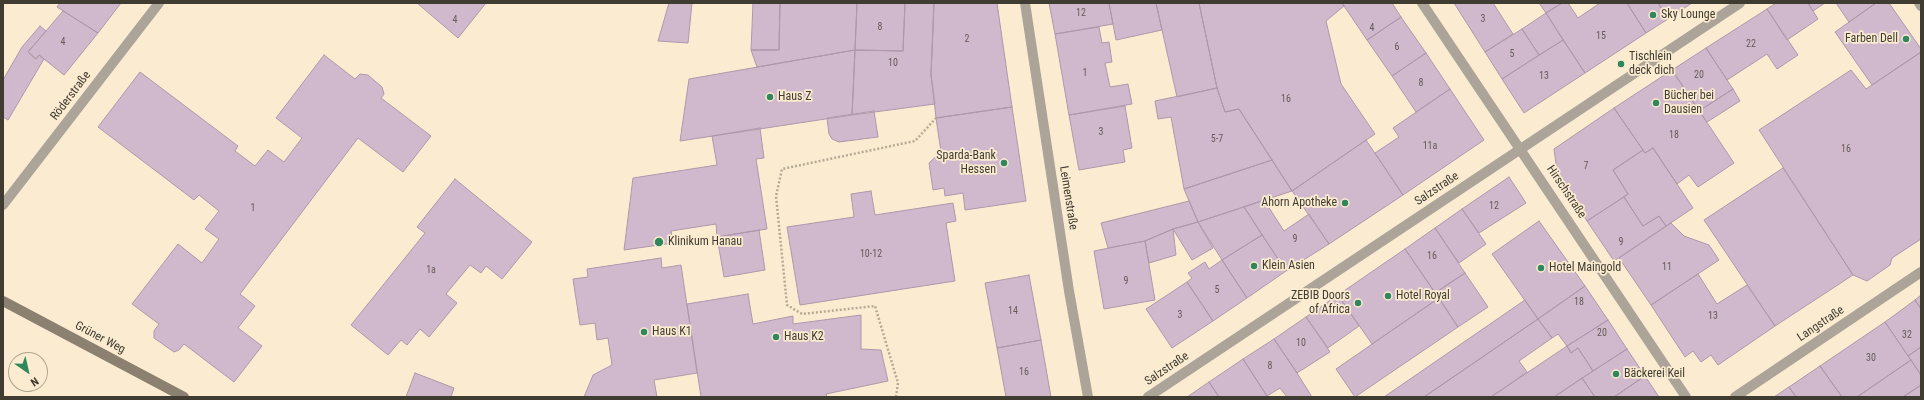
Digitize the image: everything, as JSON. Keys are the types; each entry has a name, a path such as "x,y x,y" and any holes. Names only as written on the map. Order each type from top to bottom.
{"street":[{"name":"Leimenstraße","path":"1025,3 1069,291 1088,397"},
{"name":"Hirschstraße","path":"1422,3 1521,148 1686,397"},
{"name":"Salzstraße","path":"1148,397 1740,3"},
{"name":"Röderstraße","path":"3,205 157,6"},
{"name":"Langstraße","path":"1735,397 1921,272"},
{"name":"Grüner Weg","path":"3,301 184,397"}],"path":[{"path":"896,397 898,383 875,306 802,314 787,305 776,196 782,170 915,141 936,118"}],"building":[{"path":"60,3 121,3 98,33 57,7"},
{"path":"417,3 486,3 458,38"},
{"path":"669,3 692,3 688,43 658,41"},
{"path":"753,3 780,3 779,50 751,50"},
{"path":"780,3 857,3 855,50 757,67 751,50 779,50"},
{"path":"857,3 905,3 903,51 855,50"},
{"path":"905,3 934,3 931,75 935,104 852,115 855,50 903,51"},
{"path":"934,3 997,3 1012,107 936,118 931,75"},
{"path":"1049,3 1109,3 1113,24 1055,34"},
{"path":"1109,3 1156,3 1162,30 1116,40"},
{"path":"1156,3 1199,3 1217,88 1177,97"},
{"path":"1199,3 1342,3 1344,6 1326,21 1341,84 1375,134 1292,191 1239,109 1225,112 1217,88"},
{"path":"1342,3 1392,3 1401,17 1367,40"},
{"path":"1454,3 1493,3 1513,34 1485,52"},
{"path":"1539,3 1562,3 1546,13"},
{"path":"1562,3 1568,3 1578,18 1600,3 1627,3 1646,33 1585,73 1546,13"},
{"path":"1627,3 1658,3 1668,19 1646,33"},
{"path":"1658,3 1692,3 1668,19"},
{"path":"1776,3 1808,3 1818,19 1787,40 1767,9"},
{"path":"1808,3 1825,3 1813,11"},
{"path":"1836,3 1876,3 1849,22"},
{"path":"1876,3 1889,3 1921,49 1921,52 1872,85 1835,32"},
{"path":"1767,9 1798,55 1777,69 1767,54 1727,80 1706,48"},
{"path":"63,11 98,33 64,75 39,55 36,59 28,52"},
{"path":"1546,13 1563,40 1539,55 1522,29"},
{"path":"1401,17 1426,53 1392,76 1367,40"},
{"path":"40,26 46,31 28,52 36,59 39,55 44,59 8,120 3,117 3,80 22,47"},
{"path":"1099,27 1102,43 1109,42 1112,62 1105,63 1110,87 1128,84 1132,104 1069,115 1055,34"},
{"path":"1522,29 1539,55 1502,79 1485,52"},
{"path":"1563,40 1585,73 1524,113 1502,79"},
{"path":"1706,48 1733,89 1699,111 1672,70"},
{"name":"Haus Z","path":"855,50 852,115 680,141 689,79"},
{"path":"1921,52 1921,239 1892,258 1890,265 1867,281 1853,275 1759,130 1851,70 1866,89"},
{"path":"1426,53 1450,89 1416,112 1392,76"},
{"path":"324,55 355,79 360,74 368,75 382,87 384,94 381,98 431,136 403,172 358,138 240,294 255,306 238,328 262,346 234,382 184,344 179,350 174,352 154,338 154,331 159,324 132,304 178,244 202,263 219,239 205,229 219,211 199,195 194,200 98,127 140,72 238,146 235,151 255,166 268,150 284,162 302,138 276,118"},
{"path":"1672,70 1734,163 1698,187 1689,175 1677,184 1653,148 1645,153 1614,108"},
{"path":"1217,88 1225,112 1239,109 1272,160 1184,189 1171,117 1158,119 1155,101"},
{"path":"1450,89 1484,140 1403,195 1375,153 1399,137 1393,128"},
{"path":"1733,89 1740,101 1707,122 1699,111"},
{"path":"1125,106 1132,148 1123,150 1125,162 1079,170 1069,115"},
{"path":"1012,107 1026,201 965,210 963,193 945,196 944,188 933,190 929,163 941,152 936,118"},
{"path":"1614,108 1643,150 1613,170 1628,194 1587,221 1550,168 1556,164 1554,149"},
{"path":"874,111 878,137 839,142 832,139 829,134 827,118"},
{"name":"Haus Z","path":"760,128 764,158 756,159 767,229 717,237 716,224 671,231 673,243 624,250 633,178 717,165 712,136"},
{"path":"1366,140 1403,195 1329,244 1292,191"},
{"path":"1653,148 1693,208 1666,226 1659,216 1643,226 1624,197 1628,194 1613,170 1643,150 1645,153"},
{"path":"1272,160 1292,191 1198,222 1184,189"},
{"path":"1783,168 1853,275 1775,326 1704,220"},
{"path":"1509,177 1526,203 1479,233 1462,209"},
{"path":"455,179 532,242 502,279 486,266 481,273 470,265 446,294 457,303 429,337 420,329 407,345 401,340 388,355 351,325 425,233 417,227"},
{"path":"871,191 875,215 953,203 956,221 946,223 955,281 800,305 787,227 854,217 851,194"},
{"path":"1624,197 1643,226 1659,216 1666,226 1614,261 1587,221"},
{"path":"1264,200 1284,231 1309,214 1329,244 1286,271 1244,207"},
{"path":"1189,201 1198,222 1173,229 1145,241 1108,248 1101,223"},
{"path":"1244,207 1262,235 1222,260 1198,222"},
{"path":"1462,209 1486,244 1459,263 1435,228"},
{"path":"1539,221 1585,286 1538,319 1492,254"},
{"path":"1198,222 1213,248 1192,260 1173,229"},
{"path":"1671,223 1684,236 1709,245 1719,260 1651,305 1619,258"},
{"path":"1435,228 1465,273 1435,293 1405,249"},
{"path":"1173,229 1176,255 1149,263 1145,241"},
{"path":"759,230 765,270 724,277 717,237"},
{"name":"Klein Asien","path":"1262,235 1286,271 1247,298 1222,260"},
{"path":"1145,241 1155,300 1104,309 1094,251"},
{"name":"Hotel Royal","path":"1405,249 1439,298 1372,344 1338,295"},
{"name":"Haus K1","path":"661,258 662,268 681,265 697,373 654,380 657,397 584,397 593,375 612,365 608,338 597,340 595,323 580,325 573,279 588,277 587,269"},
{"path":"1222,260 1247,298 1213,321 1187,282 1192,278 1188,273 1205,262 1209,269"},
{"path":"1465,273 1488,307 1458,327 1435,293"},
{"path":"1698,274 1717,304 1747,285 1775,326 1718,365 1711,355 1701,362 1693,351 1685,357 1651,305"},
{"path":"1029,275 1041,340 997,348 985,283"},
{"path":"1187,282 1213,321 1172,348 1146,309"},
{"path":"1585,286 1608,320 1567,346 1558,334 1552,338 1538,319"},
{"name":"Haus K2","path":"748,294 753,324 793,316 793,324 861,315 861,349 881,350 888,381 826,394 827,397 701,397 687,304"},
{"path":"1338,295 1359,326 1328,348 1306,317"},
{"path":"1921,295 1921,309 1915,300"},
{"path":"1439,298 1458,327 1355,397 1336,369"},
{"path":"1525,300 1538,319 1424,397 1384,397"},
{"path":"1915,300 1921,309 1921,347 1908,356 1885,322"},
{"path":"1306,317 1330,352 1297,373 1274,339"},
{"path":"1538,319 1552,338 1519,361 1527,372 1491,397 1424,397"},
{"path":"1608,320 1627,349 1593,371 1578,348 1571,353 1567,346"},
{"path":"1885,322 1911,360 1857,397 1842,397 1820,366"},
{"path":"1274,339 1312,397 1287,397 1280,388 1267,396 1243,359"},
{"path":"1041,340 1051,397 1006,397 997,348"},
{"path":"1567,346 1571,353 1578,348 1593,371 1554,397 1491,397"},
{"path":"1921,347 1921,375 1908,356"},
{"name":"Bäckerei Keil","path":"1627,349 1645,376 1614,397 1595,397 1582,378"},
{"path":"1243,359 1268,397 1219,397 1209,382"},
{"path":"1911,360 1921,375 1921,385 1903,397 1857,397"},
{"path":"1820,366 1842,397 1796,397 1789,387"},
{"path":"415,373 454,388 451,397 406,397"},
{"path":"1645,376 1659,397 1614,397"},
{"path":"1582,378 1595,397 1554,397"},
{"path":"1209,382 1219,397 1187,397"},
{"path":"1921,385 1921,397 1903,397"},
{"path":"1789,387 1796,397 1774,397"}],"place":[{"name":"Sky Lounge","path":"1653,15"},
{"name":"Farben Dell","path":"1906,39"},
{"name":"Tischlein deck dich","path":"1621,64"},
{"name":"Haus Z","path":"770,97"},
{"name":"Bücher bei Dausien","path":"1656,103"},
{"name":"Sparda-Bank Hessen","path":"1004,163"},
{"name":"Ahorn Apotheke","path":"1345,203"},
{"name":"Klinikum Hanau","path":"659,242"},
{"name":"Klein Asien","path":"1254,266"},
{"name":"Hotel Maingold","path":"1541,268"},
{"name":"Hotel Royal","path":"1388,296"},
{"name":"ZEBIB Doors of Africa","path":"1358,303"},
{"name":"Haus K1","path":"644,332"},
{"name":"Haus K2","path":"776,337"},
{"name":"Bäckerei Keil","path":"1616,374"}]}
